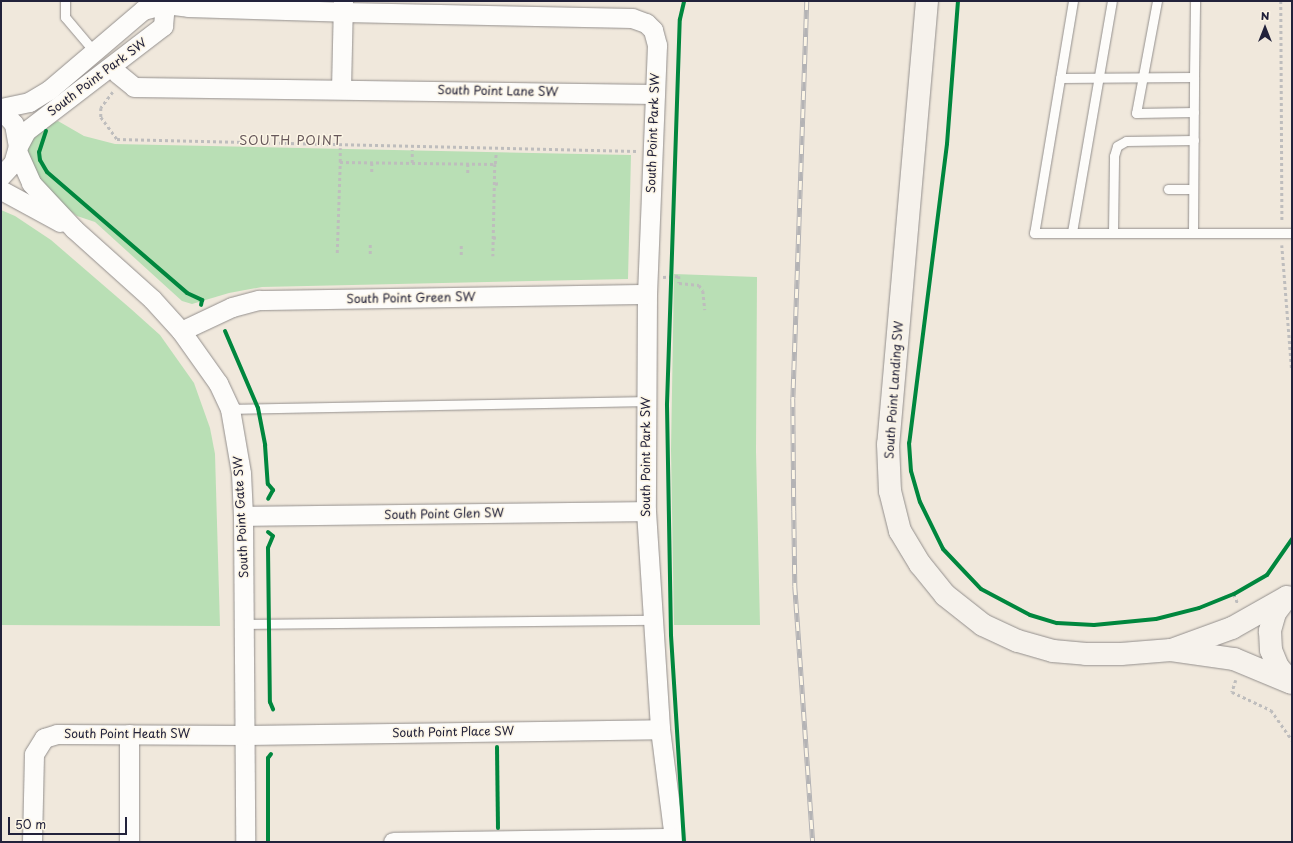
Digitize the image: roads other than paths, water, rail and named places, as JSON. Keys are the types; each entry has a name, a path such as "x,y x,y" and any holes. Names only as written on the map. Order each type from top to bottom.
{"main road":[{"name":"South Point Landing SW","path":"927,1 888,444 890,491 900,531 920,564 945,595 983,625 1018,641 1053,651 1086,654 1121,654 1171,650 1234,659 1291,683"},
{"name":"South Point Landing SW","path":"1171,650 1232,628 1289,595"},
{"path":"1289,595 1275,614 1270,631 1271,650 1276,662 1291,683"}],"street":[{"name":"South Point Park SW","path":"1,176 13,163 26,130 163,26 165,2"},
{"name":"South Point Park SW","path":"1,109 29,102 42,94 93,50 143,10 165,2 188,7 343,6 637,19 649,25 655,35 655,94 647,294 646,510 660,728 674,838 393,842"},
{"path":"341,89 343,6"},
{"name":"South Point Lane SW","path":"121,77 134,87 655,94"},
{"name":"South Point Gate SW","path":"1,109 14,124 18,148 31,183 74,230 152,299 181,331 218,383 230,409 241,473 243,516 246,735 245,842"},
{"name":"South Point Gate SW","path":"1,190 74,230"},
{"name":"South Point Green SW","path":"181,331 232,306 259,300 647,294"},
{"name":"South Point Glen SW","path":"243,516 646,510"},
{"name":"South Point Place SW","path":"246,735 660,728"},
{"name":"South Point Heath SW","path":"32,842 33,760 38,744 48,736 57,734 246,735"},
{"path":"129,734 129,842"}],"lane":[{"path":"65,1 65,16 93,50"},
{"path":"1073,1 1034,233 1292,233"},
{"path":"1072,232 1112,1"},
{"path":"1157,1 1136,113 1194,112"},
{"path":"1193,232 1195,1"},
{"path":"1060,78 1194,78"},
{"path":"1113,232 1114,156 1117,146 1126,140 1194,140"},
{"path":"1168,189 1193,189"},
{"path":"230,409 646,401"},
{"path":"245,624 652,620"}],"railway":[{"path":"807,1 793,398 795,586 813,842"}],"district":[{"name":"SOUTH POINT","path":"291,140"}]}
